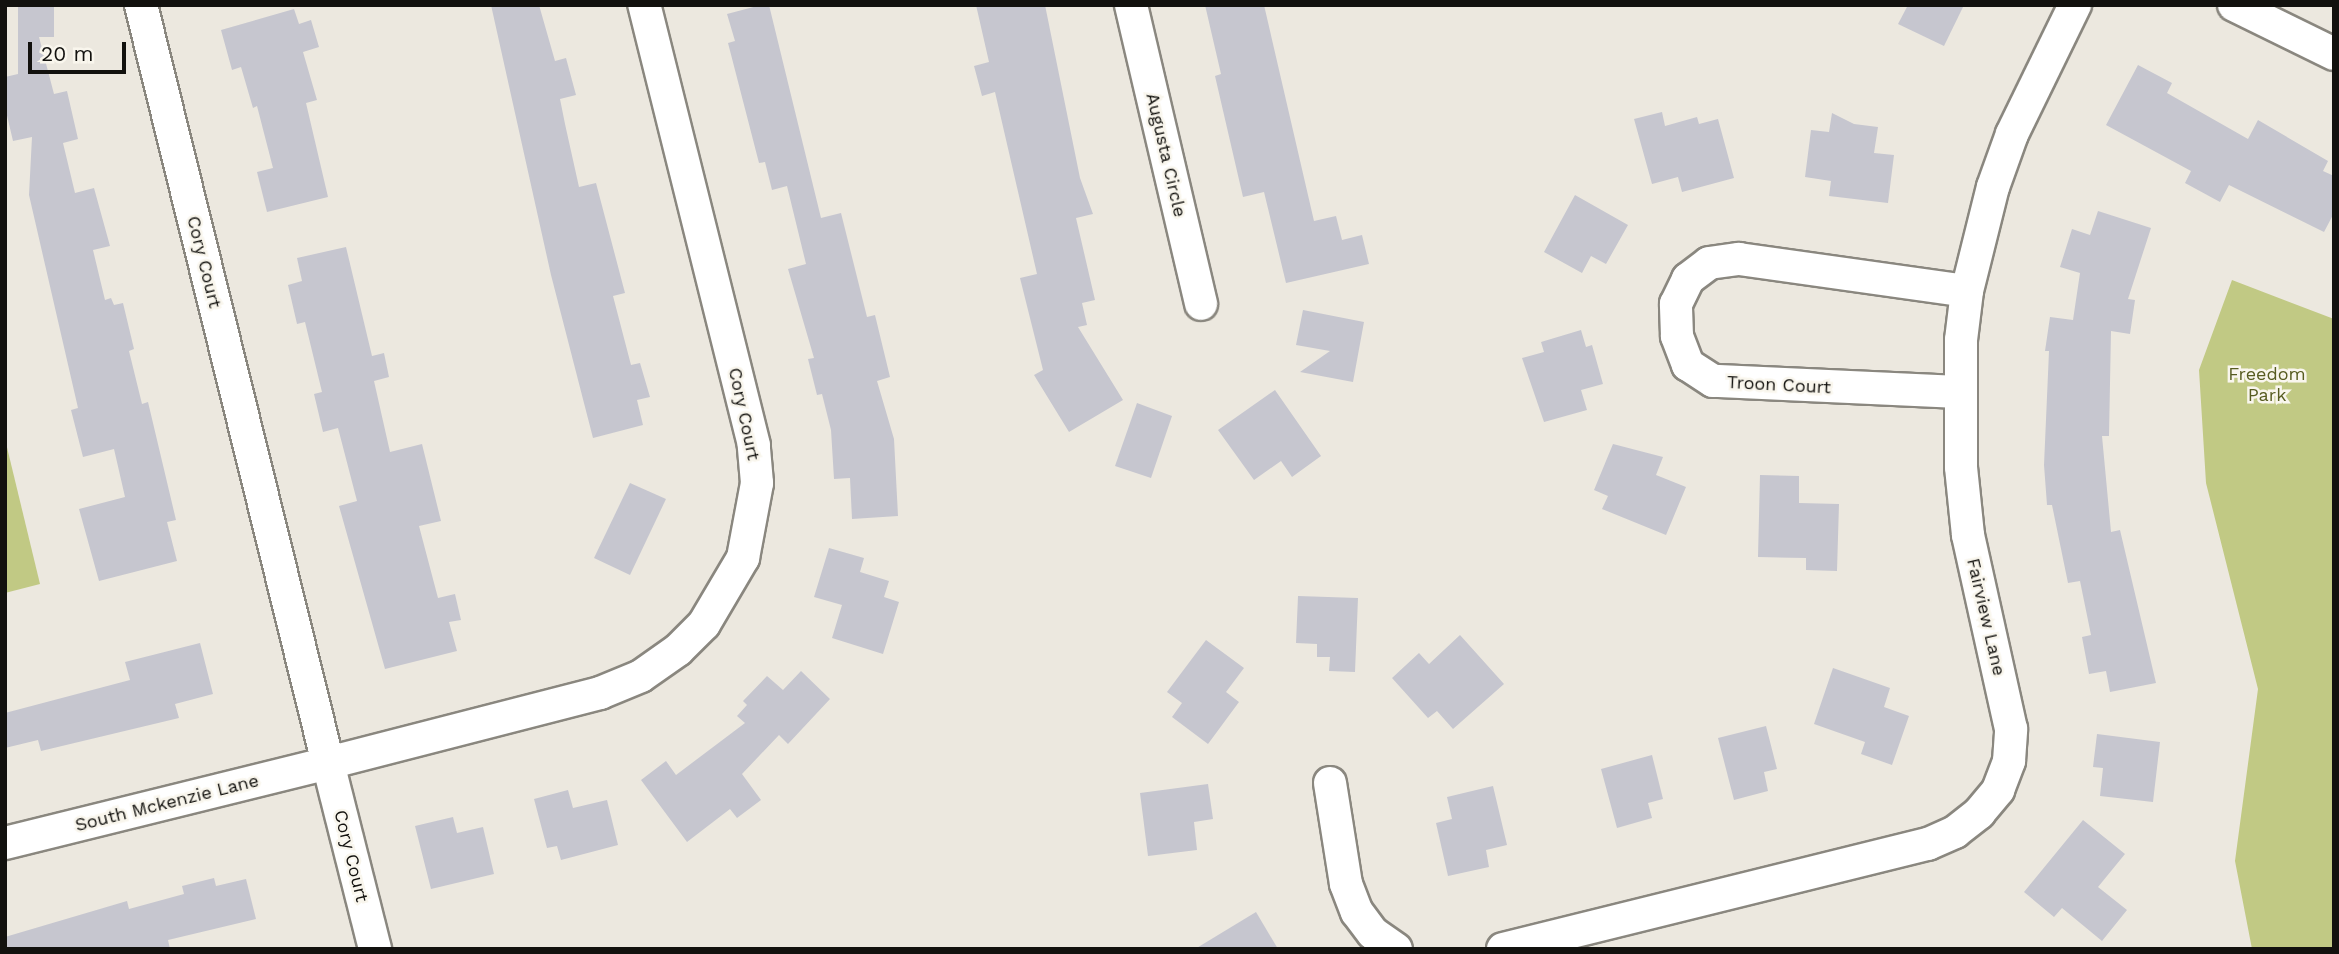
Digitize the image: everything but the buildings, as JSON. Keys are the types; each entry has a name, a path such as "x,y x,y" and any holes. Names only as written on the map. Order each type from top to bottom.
{"street":[{"name":"Cory Court","path":"141,5 375,949"},
{"name":"Cory Court","path":"328,763 600,693 641,676 678,650 704,624 743,558 755,496 754,445 644,5"},
{"name":"Augusta Circle","path":"1131,5 1201,304"},
{"name":"Fairview Lane","path":"1503,949 1597,937 1928,844 1955,832 1979,813 1998,790 2009,761 2011,729 1968,534 1959,392 1967,291 1993,187 2012,134 2075,5"},
{"path":"2234,5 2334,54"},
{"name":"Troon Court","path":"1959,392 1713,381 1688,365 1676,336 1676,304 1688,279 1709,263 1739,258 1967,291"},
{"name":"South Mckenzie Lane","path":"5,843 328,763"},
{"path":"1330,783 1346,884 1357,912 1373,933 1396,949"}],"green space":[{"name":"Freedom Park","path":"2232,280 2334,319 2334,949 2252,949 2235,861 2258,689 2206,483 2199,370"},
{"path":"5,439 40,584 5,593"}]}
